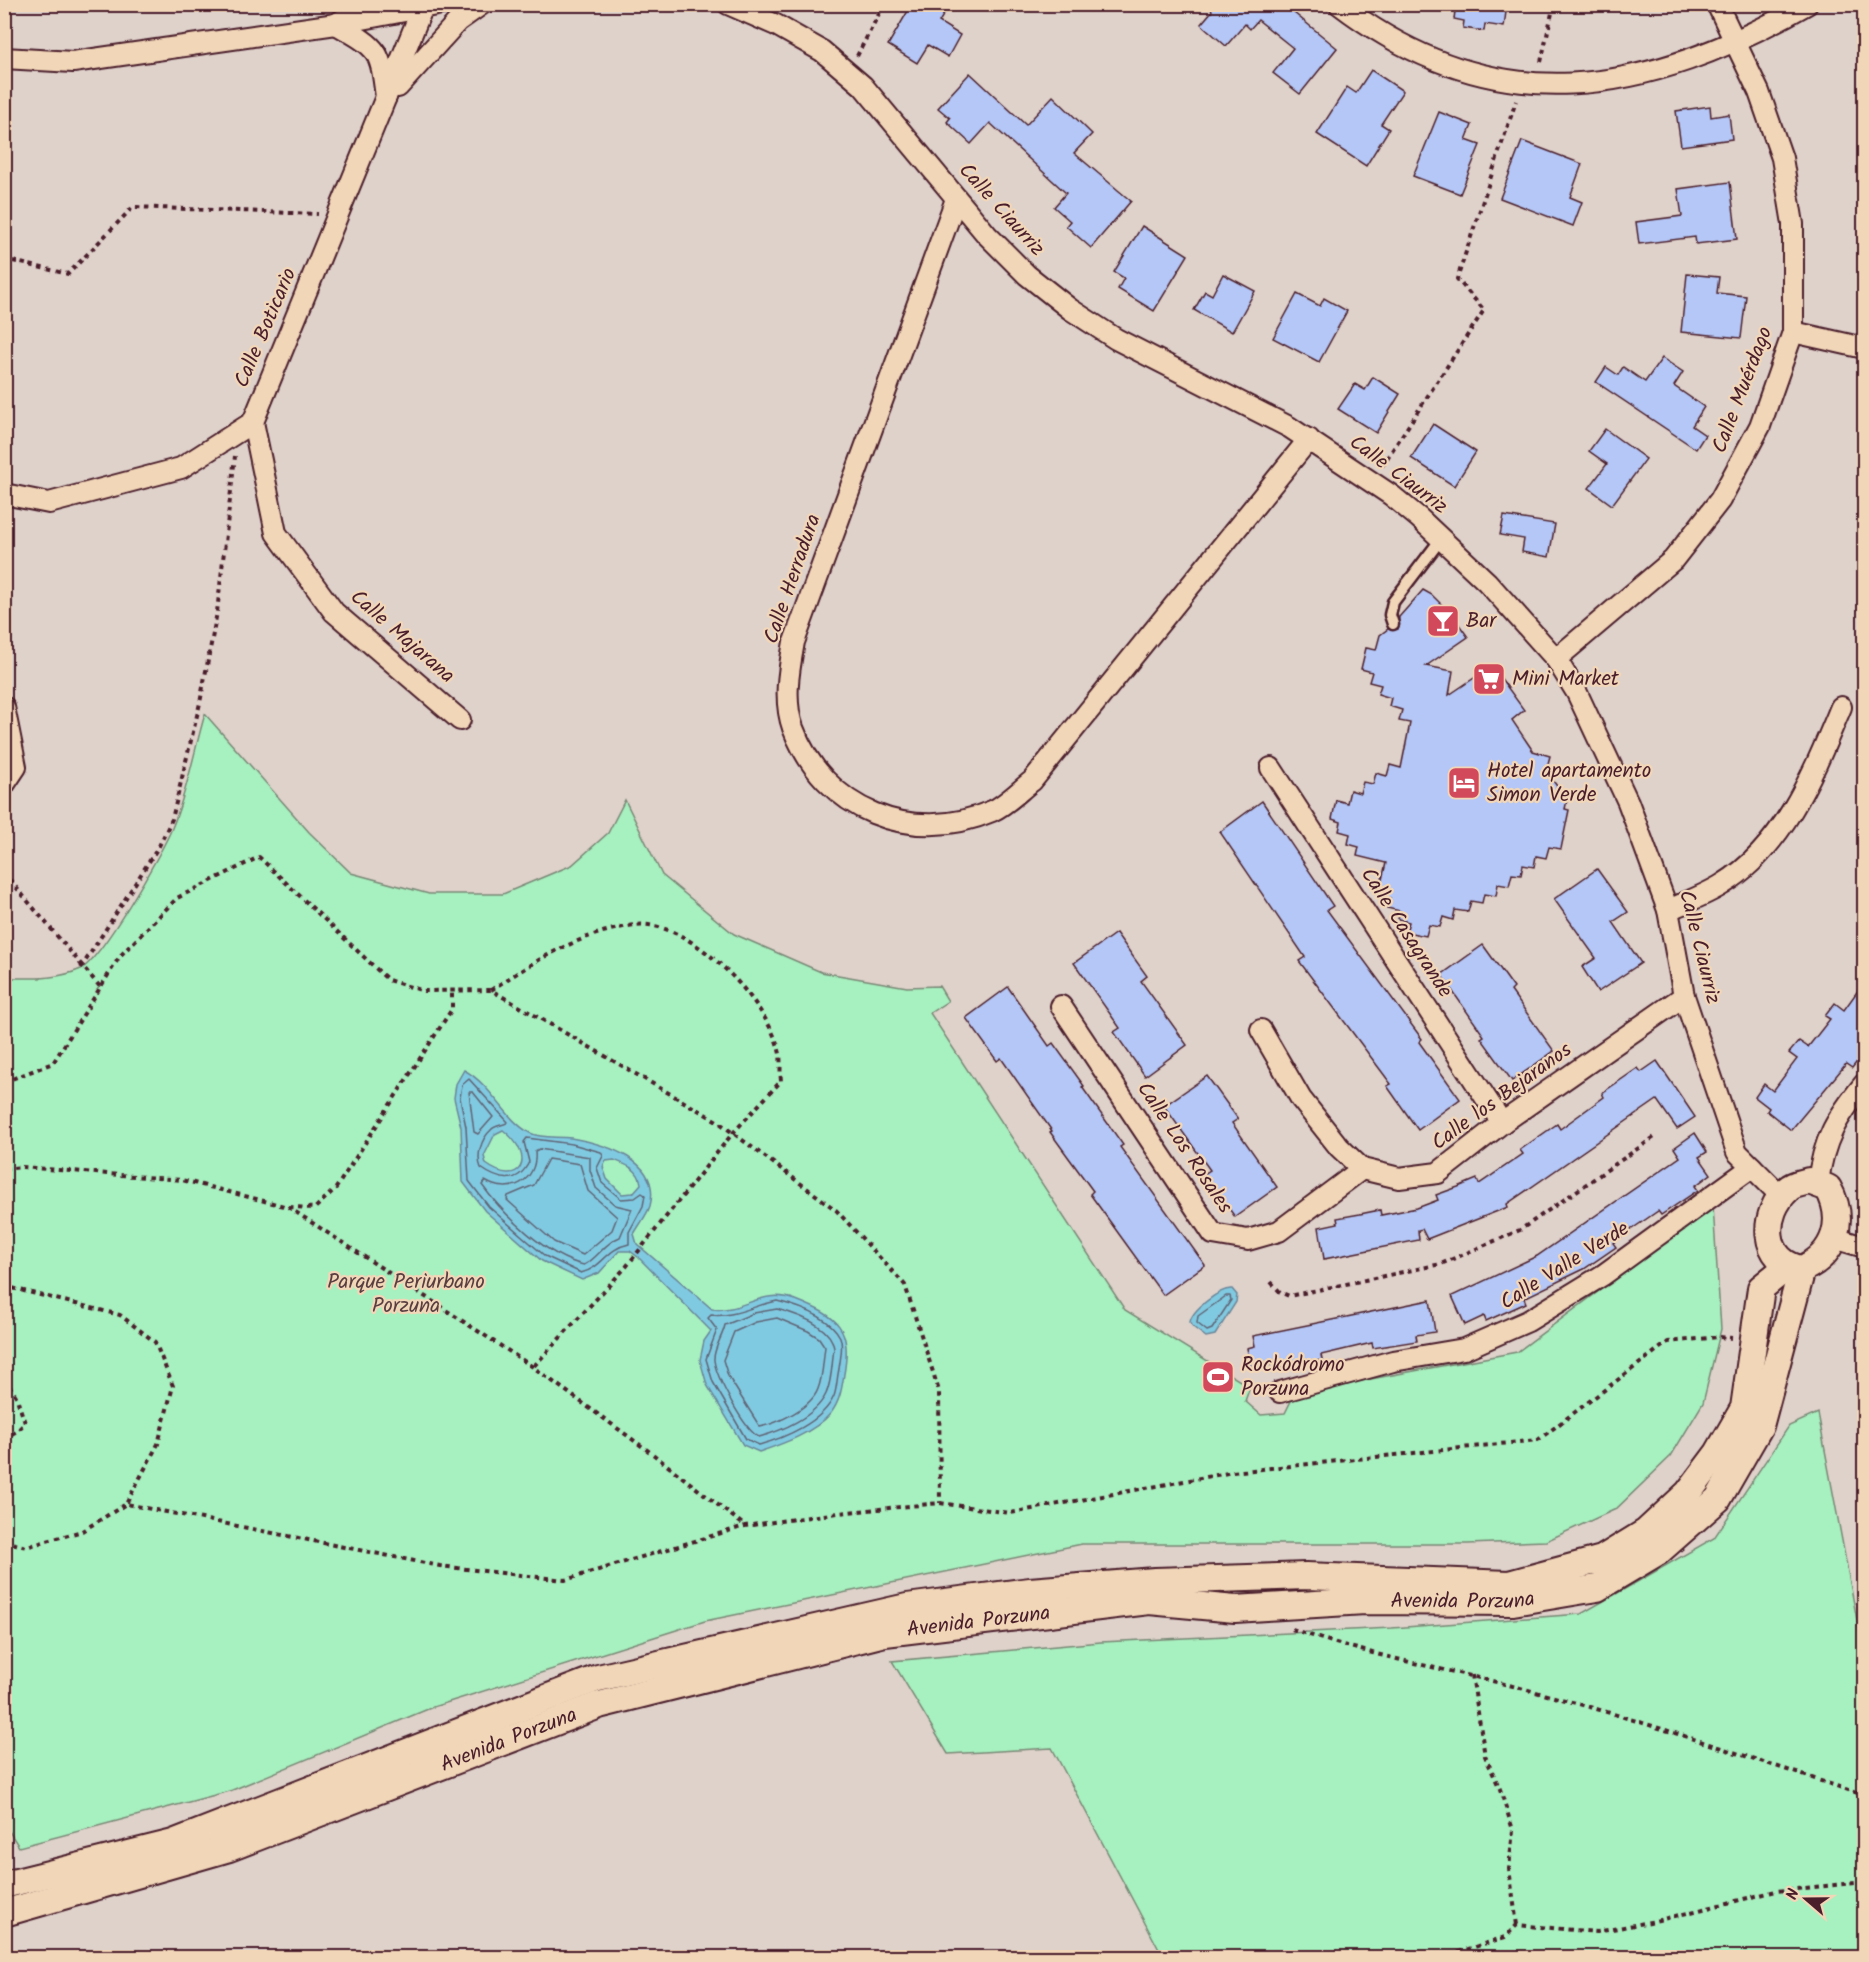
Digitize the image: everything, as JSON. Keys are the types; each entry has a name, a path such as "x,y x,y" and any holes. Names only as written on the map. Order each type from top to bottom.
{"street":[{"path":"336,24 367,4"},
{"path":"386,101 458,21 482,4"},
{"name":"Calle Ciaurriz","path":"728,4 776,25 822,51 848,73 897,124 987,235 1027,275 1070,309 1116,339 1263,412 1309,439 1419,518 1488,582 1556,659 1578,693 1628,802 1668,910 1684,996 1737,1152 1781,1196"},
{"path":"1339,4 1388,38 1419,54 1469,72 1529,84 1628,78 1681,64 1737,42 1807,4"},
{"name":"Calle Muérdago","path":"1556,659 1673,560 1700,529 1737,473 1760,426 1792,332 1792,224 1782,158 1737,42 1717,4"},
{"path":"4,58 73,62 336,24 430,6"},
{"name":"Calle Boticario","path":"245,427 340,215 386,101 430,6"},
{"path":"336,24 370,44 381,63 386,101"},
{"name":"Calle Herradura","path":"956,199 794,642 786,683 792,726 819,774 845,800 880,818 914,824 948,823 993,811 1024,787 1102,696 1309,439"},
{"path":"1792,332 1864,348"},
{"path":"4,495 49,502 181,468 245,427"},
{"name":"Calle Majarana","path":"245,427 276,534 334,612 460,720"},
{"path":"4,706 16,767 4,785"},
{"path":"1668,910 1724,884 1772,841 1811,777 1841,706"},
{"name":"Calle Casagrande","path":"1271,768 1502,1123"},
{"name":"Calle los Bejaranos","path":"1362,1169 1399,1178 1438,1173 1502,1123 1684,996"},
{"name":"Calle Los Rosales","path":"1061,1006 1213,1234 1248,1240 1279,1231 1362,1169"},
{"path":"1261,1030 1301,1099 1340,1147 1362,1169"},
{"path":"1818,1183 1822,1153 1842,1111 1864,1084"},
{"name":"Calle Valle Verde","path":"1280,1392 1393,1361 1464,1349 1528,1321 1603,1275 1752,1167"},
{"path":"1800,1183 1818,1183 1828,1188 1834,1199 1838,1221 1834,1238 1824,1255 1815,1263 1795,1268 1775,1255 1769,1236 1773,1214 1781,1196 1789,1187 1800,1183"},
{"path":"1834,1238 1864,1247"},
{"name":"Avenida Porzuna","path":"7,1879 173,1843 598,1678 907,1607 1030,1591 1155,1581 1306,1576 1509,1584 1602,1559 1646,1532 1688,1493 1718,1453 1744,1408 1761,1288 1795,1268"},
{"name":"Avenida Porzuna","path":"4,1913 229,1848 599,1705 885,1633 1149,1600 1235,1610 1365,1601 1513,1602 1597,1588 1659,1551 1718,1499 1760,1426 1795,1268"}],"lane":[{"path":"1393,624 1390,615 1393,602 1441,539"}],"path":[{"path":"848,73 884,4"},
{"path":"1371,482 1484,310 1457,279 1529,84 1554,4"},
{"path":"4,259 68,274 133,207 340,215"},
{"path":"81,968 159,846 172,819 200,703 217,612 245,427"},
{"path":"4,1082 53,1063 120,956 177,898 260,857 388,980 424,991 491,990 717,1121 836,1210 905,1286 939,1391 940,1503"},
{"path":"4,873 81,968 101,988"},
{"path":"491,990 528,965 581,937 637,925 668,930 706,952 736,980 763,1016 780,1053 781,1081 732,1134 626,1267 533,1367"},
{"path":"4,1169 22,1167 182,1180 288,1207 315,1208 336,1188 452,1009 452,991"},
{"path":"1271,1282 1280,1292 1289,1296 1441,1264 1520,1230 1656,1136"},
{"path":"288,1207 533,1367 654,1455 745,1526"},
{"path":"4,1286 120,1315 155,1342 173,1386 158,1444 126,1504 82,1531 26,1547 4,1541"},
{"path":"126,1504 440,1566 565,1580 745,1526 838,1513 940,1503 1010,1513 1233,1472 1538,1440 1668,1342 1719,1336 1738,1339"},
{"path":"4,1378 16,1396 25,1423 17,1431 4,1438"},
{"path":"1291,1629 1346,1648 1473,1675 1590,1706 1864,1795"},
{"path":"1473,1675 1485,1756 1500,1789 1513,1830 1509,1869 1517,1925"},
{"path":"1441,1958 1504,1937 1517,1925 1597,1932 1655,1921 1776,1891 1864,1882"}],"green space":[{"name":"Parque Periurbano Porzuna","path":"205,714 309,832 351,873 429,894 503,894 572,865 608,833 625,800 662,875 734,934 821,972 907,987 939,986 948,1001 930,1013 1125,1310 1250,1387 1245,1401 1261,1415 1285,1413 1295,1393 1517,1352 1713,1206 1721,1329 1703,1403 1671,1456 1616,1509 1546,1541 1468,1544 1082,1544 705,1621 433,1707 230,1791 19,1847 5,1825 5,978 43,978 72,973 90,961 102,946 144,881 172,828"},
{"path":"1818,1413 1864,1657 1864,1957 1163,1957 1052,1748 948,1754 892,1661 1101,1642 1392,1628 1581,1614 1714,1538 1789,1426"}],"water":[{"path":"464,1070 483,1084 513,1120 530,1133 545,1137 571,1138 599,1145 628,1157 639,1166 648,1177 651,1190 649,1209 634,1234 637,1244 712,1309 733,1307 773,1296 796,1300 823,1312 832,1319 844,1335 846,1358 840,1394 831,1413 807,1432 768,1449 759,1452 743,1445 707,1385 700,1360 704,1341 711,1331 638,1257 630,1251 619,1251 599,1273 582,1280 542,1261 485,1211 463,1182 461,1127 454,1098 456,1084","holes":["503,1130 514,1140 522,1159 516,1171 508,1173 498,1171 486,1164 484,1156 495,1134","614,1160 628,1166 638,1175 641,1184 633,1193 622,1194 607,1179 603,1167 606,1161"]},
{"path":"1232,1289 1237,1295 1236,1302 1215,1335 1206,1337 1193,1327 1190,1322 1192,1317 1214,1296"}],"building":[{"path":"912,4 950,4 939,22 960,35 948,57 928,45 917,63 888,45"},
{"path":"1210,4 1283,4 1337,48 1300,94 1273,73 1293,48 1258,20 1250,29 1245,24 1226,46 1201,24 1212,11"},
{"path":"1456,4 1507,4 1504,27 1485,24 1484,31 1463,28 1464,21 1454,19"},
{"path":"1371,70 1403,91 1381,124 1389,129 1366,166 1317,134 1347,87 1356,93"},
{"path":"970,73 1026,125 1053,96 1092,134 1074,153 1131,201 1091,248 1066,226 1070,221 1054,207 1066,193 990,123 971,144 947,122 950,118 938,108"},
{"path":"1710,106 1711,117 1729,114 1732,139 1681,146 1676,111"},
{"path":"1439,112 1472,125 1466,140 1480,145 1460,194 1413,176"},
{"path":"1522,141 1582,164 1570,197 1582,202 1573,226 1500,198"},
{"path":"1730,182 1737,239 1696,244 1695,237 1639,244 1636,222 1682,216 1678,189"},
{"path":"1142,226 1188,255 1154,311 1118,289 1124,278 1114,272"},
{"path":"1223,274 1255,291 1232,332 1194,310 1205,291 1212,295"},
{"path":"1687,274 1719,277 1717,293 1746,296 1741,338 1681,332"},
{"path":"1297,294 1320,306 1324,298 1347,311 1319,362 1273,338"},
{"path":"1662,358 1683,372 1674,386 1704,407 1692,426 1705,435 1696,449 1596,382 1606,367 1618,375 1623,367 1645,382"},
{"path":"1373,377 1400,394 1376,433 1338,409 1355,384 1365,390"},
{"path":"1433,424 1476,452 1454,486 1411,458"},
{"path":"1605,429 1646,459 1612,505 1589,488 1607,464 1589,451"},
{"path":"1504,516 1555,524 1549,557 1522,552 1524,539 1500,535"},
{"name":"Hotel apartamento Simon Verde","path":"1423,590 1432,595 1453,616 1468,637 1426,666 1453,671 1449,695 1492,666 1524,710 1512,720 1533,751 1550,756 1546,771 1567,800 1565,809 1569,810 1561,849 1549,847 1546,858 1536,856 1534,867 1523,865 1521,875 1512,874 1509,886 1498,884 1496,896 1484,894 1482,903 1471,901 1468,912 1455,910 1453,920 1443,917 1440,927 1429,925 1426,936 1406,932 1409,922 1398,919 1400,911 1387,908 1390,898 1378,896 1386,863 1357,856 1359,847 1348,844 1350,834 1339,831 1341,822 1332,819 1336,800 1347,803 1350,790 1360,793 1363,782 1373,784 1376,773 1387,776 1390,765 1401,768 1410,723 1399,721 1402,710 1389,706 1391,698 1378,694 1381,685 1369,682 1372,672 1361,669 1366,648 1376,650 1380,635 1388,629 1398,629 1399,617"},
{"path":"1262,801 1333,906 1327,910 1422,1039 1419,1042 1460,1099 1418,1130 1387,1086 1391,1084 1299,961 1305,957 1220,832"},
{"path":"1597,869 1628,912 1613,922 1641,963 1598,992 1582,967 1596,958 1554,899"},
{"path":"1116,933 1147,976 1141,981 1187,1045 1145,1076 1114,1032 1120,1028 1074,963"},
{"path":"1483,945 1514,988 1511,991 1554,1051 1512,1081 1481,1038 1484,1036 1441,975"},
{"path":"1864,982 1864,1053 1852,1068 1846,1064 1791,1130 1767,1111 1769,1108 1755,1097 1764,1084 1773,1091 1797,1059 1789,1053 1799,1041 1808,1047 1830,1019 1825,1016 1835,1003 1844,1010"},
{"path":"1008,987 1049,1046 1053,1043 1084,1086 1082,1087 1123,1145 1120,1147 1205,1265 1163,1295 1090,1194 1093,1191 1001,1058 997,1061 966,1018"},
{"path":"1657,1061 1695,1117 1677,1129 1657,1100 1507,1204 1508,1207 1427,1239 1422,1229 1418,1230 1419,1240 1324,1259 1319,1227 1338,1223 1337,1218 1380,1210 1381,1215 1417,1208 1438,1200 1436,1195 1477,1179 1479,1184 1523,1154 1520,1150 1557,1124 1560,1129 1604,1097 1602,1093 1638,1068 1641,1072"},
{"path":"1207,1076 1238,1119 1232,1123 1277,1187 1235,1217 1204,1174 1210,1170 1164,1106"},
{"path":"1695,1133 1707,1152 1699,1157 1711,1174 1695,1186 1698,1190 1661,1215 1658,1211 1629,1231 1613,1243 1616,1247 1584,1269 1524,1298 1526,1303 1486,1321 1484,1316 1465,1325 1452,1296 1537,1256 1680,1157 1674,1148"},
{"path":"1430,1300 1435,1332 1416,1335 1417,1341 1373,1348 1372,1343 1321,1355 1322,1360 1279,1369 1278,1363 1251,1369 1247,1348 1255,1346 1253,1336"}],"place":[{"name":"Bar","path":"1443,621"},
{"name":"Mini Market","path":"1489,679"},
{"name":"Hotel apartamento Simon Verde","path":"1464,783"},
{"name":"Rockódromo Porzuna","path":"1218,1377"}]}
